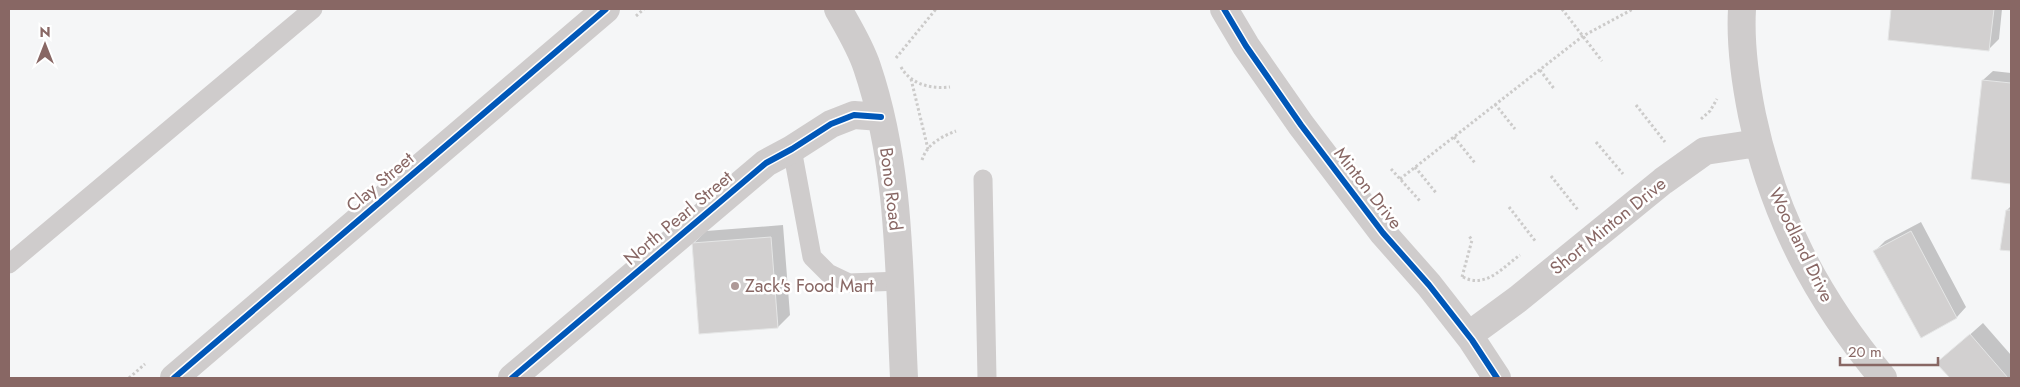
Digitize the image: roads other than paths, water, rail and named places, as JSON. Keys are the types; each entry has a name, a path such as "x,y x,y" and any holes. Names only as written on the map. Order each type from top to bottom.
{"street":[{"name":"Clay Street","path":"174,378 606,9"},
{"name":"Bono Road","path":"838,9 855,40 866,66 881,117 893,182 904,378"},
{"name":"Minton Drive","path":"1224,9 1246,46 1301,125 1383,233 1468,335 1497,378"},
{"name":"Woodland Drive","path":"1742,9 1741,25 1746,86 1758,143 1780,212 1809,271 1826,300 1865,357 1883,378"},
{"name":"North Pearl Street","path":"512,378 766,163 792,149 830,124 854,115 881,117"},
{"name":"Short Minton Drive","path":"1468,335 1518,298 1663,181 1705,152 1758,143"}],"lane":[{"path":"9,264 313,9"},
{"path":"792,149 812,257 828,273 849,283 900,281"},
{"path":"983,179 987,378"}],"place":[{"name":"Zack's Food Mart","path":"735,286"}]}
